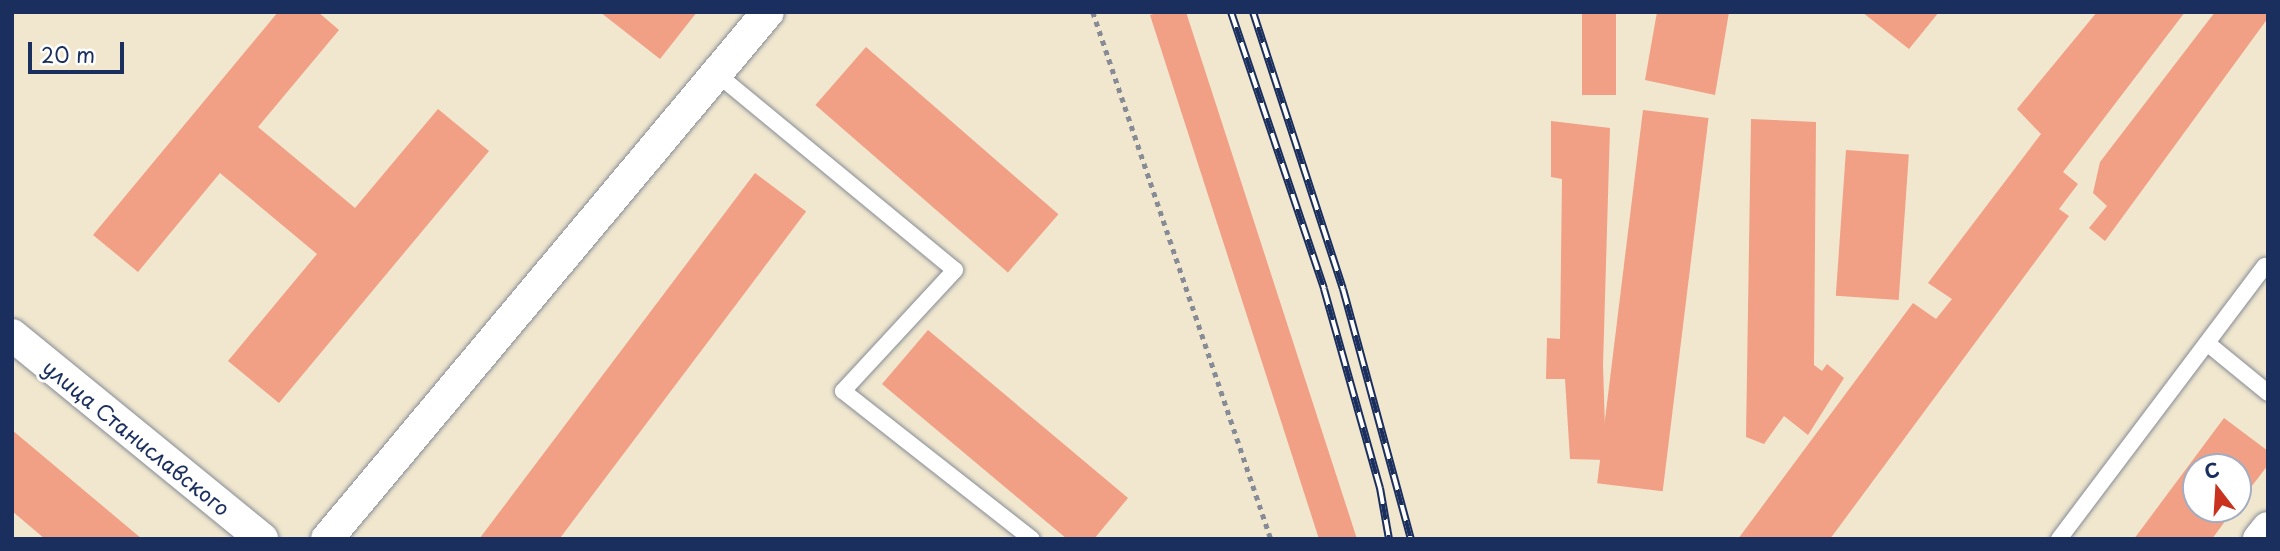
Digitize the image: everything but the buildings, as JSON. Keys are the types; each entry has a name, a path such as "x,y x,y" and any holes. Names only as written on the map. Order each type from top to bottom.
{"street":[{"path":"327,539 768,12"},
{"name":"улица Станиславского","path":"16,345 262,539"},
{"path":"2259,539 2268,528"}],"lane":[{"path":"717,74 955,270 843,391 1032,539"},
{"path":"2059,539 2267,266"},
{"path":"2207,343 2268,393"}],"path":[{"path":"1093,12 1271,539"}],"railway":[{"path":"1231,12 1324,289 1380,488 1389,539"},
{"path":"1253,12 1343,289 1411,539"}]}
